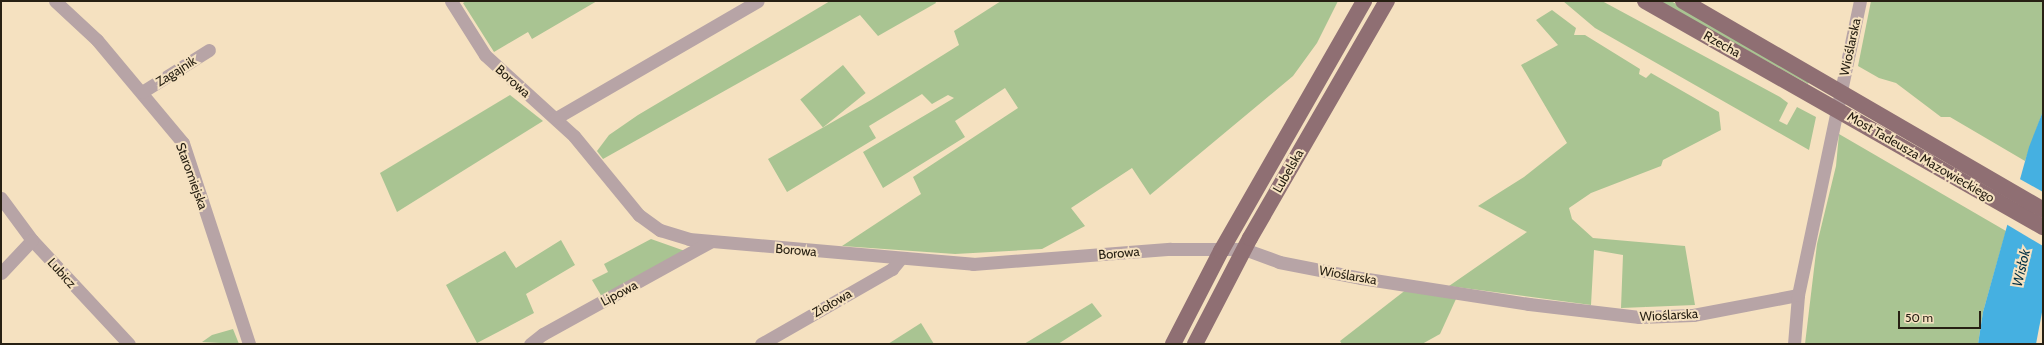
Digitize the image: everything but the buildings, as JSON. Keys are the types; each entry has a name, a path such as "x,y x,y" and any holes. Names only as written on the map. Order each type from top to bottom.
{"main road":[{"name":"Lubelska","path":"1173,344 1220,251 1364,1"},
{"name":"Lubelska","path":"1196,344 1244,249 1387,1"},
{"name":"Rzecha","path":"1645,1 1803,81"},
{"name":"Rzecha","path":"1683,1 1803,81"},
{"name":"Most Tadeusza Mazowieckiego","path":"1803,81 2043,210"},
{"name":"Most Tadeusza Mazowieckiego","path":"1803,81 2043,227"}],"street":[{"name":"Staromiejska","path":"55,1 97,40 142,92 183,143 249,344"},
{"name":"Borowa","path":"451,1 485,55 518,87 556,118 628,204 648,223 673,234 710,242 973,264 1170,249 1220,251 1244,249"},
{"path":"556,118 758,1"},
{"name":"Wioślarska","path":"1244,249 1279,262 1361,278 1522,303 1639,317 1693,315 1798,295 1860,1"},
{"name":"Zagajnik","path":"142,92 209,50"},
{"name":"Lubicz","path":"1,198 32,240 129,344"},
{"path":"1,273 32,240"},
{"name":"Lipowa","path":"530,344 543,334 710,242"},
{"name":"Ziołowa","path":"761,344 892,270 900,259"},
{"path":"1794,344 1798,295"}],"green space":[{"path":"466,1 597,1 532,39 528,32 494,52 463,3"},
{"path":"830,1 935,1 936,3 878,36 860,15 603,159 597,151 609,135 638,115"},
{"path":"1001,1 1338,1 1317,43 1293,76 1150,195 1132,168 1071,208 1085,226 1042,249 955,254 842,246 921,194 913,177 1018,108 1005,88 955,121 965,137 883,188 863,152 954,98 948,95 932,104 922,94 869,126 876,138 787,192 768,159 871,100 959,45 954,31"},
{"path":"1563,1 1602,1 1780,97 1788,103 1779,121 1787,125 1797,107 1816,117 1809,150 1595,28"},
{"path":"1658,1 1671,1 1809,82 1808,84"},
{"path":"1871,1 2043,1 2043,111 2025,161 1950,117 1941,117 1896,83 1879,78 1858,66"},
{"path":"1552,10 1576,28 1574,35 1585,35 1640,69 1639,74 1646,78 1651,73 1719,112 1721,130 1663,160 1661,166 1591,193 1569,208 1572,219 1593,238 1685,246 1695,305 1621,308 1623,255 1594,250 1591,305 1449,286 1527,232 1478,206 1524,177 1567,143 1521,65 1558,45 1536,20"},
{"path":"843,65 866,93 823,128 800,100"},
{"path":"510,95 543,121 397,212 380,173"},
{"path":"1839,134 2006,231 1983,312 1978,344 1805,344 1817,244 1836,166"},
{"path":"651,239 685,251 602,297 592,280 608,272 604,264"},
{"path":"561,240 575,265 526,294 534,313 477,343 446,285 505,251 516,268"},
{"path":"1407,289 1456,299 1440,334 1422,344 1342,344 1340,341"},
{"path":"1092,303 1102,316 1058,344 1024,344"},
{"path":"921,323 934,344 888,344"},
{"path":"233,329 239,344 202,342 212,335"}],"water":[{"name":"Wisłok","path":"2043,111 2043,307 2036,344 1978,344 1983,312 2029,147"}],"pier":[{"path":"2018,178 2043,192 2043,246 2006,224"}]}
